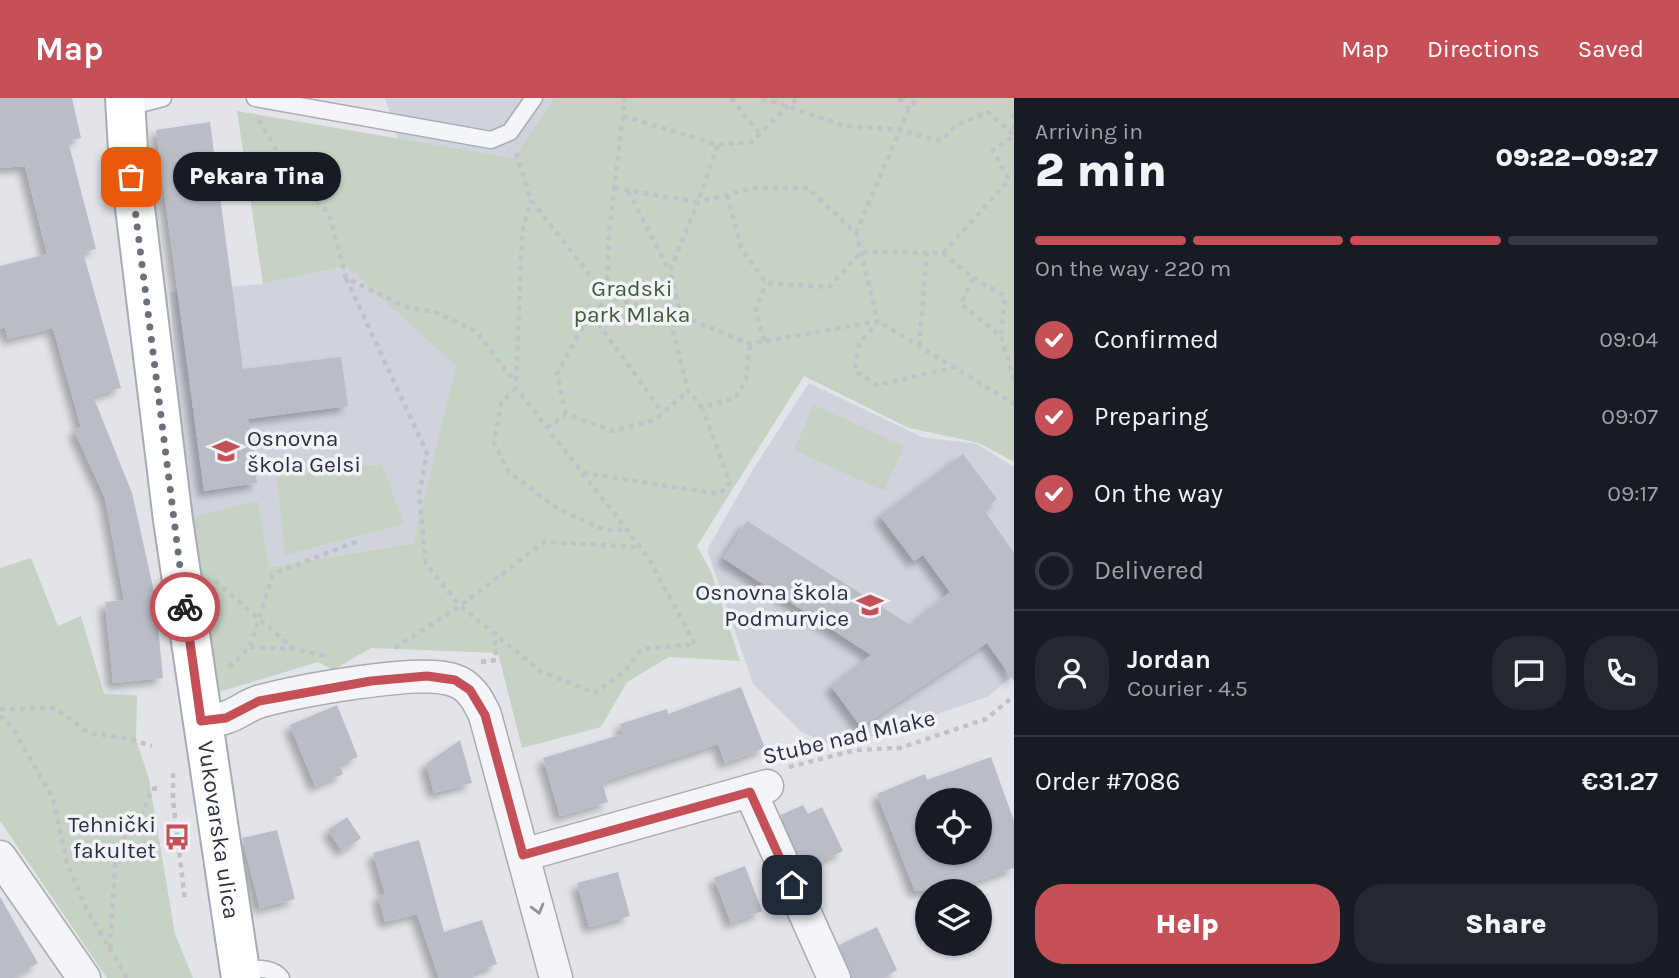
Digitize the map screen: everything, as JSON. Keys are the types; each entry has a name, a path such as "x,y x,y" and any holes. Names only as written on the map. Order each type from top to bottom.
{"main road":[{"name":"Vukovarska ulica","path":"125,103 173,520 240,973"}],"street":[{"path":"201,721 226,718 259,701 371,681 427,676 455,680 470,690 485,715 556,978"},
{"path":"523,855 768,781 834,978"},
{"path":"0,857 84,978"}],"lane":[{"path":"125,103 163,98"},
{"path":"254,104 491,139 510,132 534,98"},
{"path":"240,973 264,969 277,973 281,978"}],"path":[{"path":"566,414 557,374 580,331 607,297 609,232 625,98"},
{"path":"731,98 760,134"},
{"path":"762,98 787,109 845,126 900,130 941,141 955,126 988,112 1014,135 993,150 1009,180 943,253"},
{"path":"623,116 718,145 751,142 797,98"},
{"path":"899,98 909,108"},
{"path":"856,233 909,108 917,98"},
{"path":"254,104 292,177 329,213 346,278 427,453 419,495 426,565 460,606 495,632 541,673 595,693 624,672 642,649 695,644 639,547 476,331 435,312 406,307 346,278"},
{"path":"1014,114 1014,129"},
{"path":"510,132 531,200 607,297 681,316 750,344 878,321 1014,404"},
{"path":"670,270 718,145"},
{"path":"614,188 698,202 754,188 808,188 856,233 878,321"},
{"path":"627,190 670,270 681,316"},
{"path":"727,195 741,248 766,283"},
{"path":"531,200 523,232 516,385 501,403 494,443 508,471 558,509 606,530 626,529"},
{"path":"766,283 829,287 861,252 943,253 973,278 1005,296 1001,336 1014,380"},
{"path":"919,346 926,253"},
{"path":"973,278 961,304 1001,336"},
{"path":"764,341 756,310 766,283"},
{"path":"592,315 663,413"},
{"path":"582,473 720,494 730,483 702,407 688,391 672,327 681,316"},
{"path":"878,321 859,344 855,371 877,385 956,367"},
{"path":"702,407 736,398 746,379 750,344"},
{"path":"566,414 613,431 654,420 688,391"},
{"path":"547,428 566,414"},
{"path":"226,669 250,647 273,574 355,542 355,537"},
{"path":"404,640 460,606 544,542 639,547"},
{"path":"212,578 294,649"},
{"path":"475,663 495,660 495,632"},
{"name":"Stube nad Mlake","path":"768,781 856,750 900,748 986,719 1014,696"},
{"path":"0,709 55,708 89,733 126,738 152,746"},
{"path":"0,716 12,727 53,797 67,863 85,906 127,978"},
{"path":"173,773 173,800 185,900"},
{"path":"110,950 116,849 142,814 152,789 159,788"}],"shaded area":[{"path":"385,98 554,98 513,158 398,139"},
{"path":"346,266 457,366 413,543 269,567 186,519 170,292 263,284"},
{"name":"Osnovna škola Podmurvice","path":"809,383 922,437 977,444 1014,467 1014,675 987,697 838,748 802,732 753,684 707,550 752,471"}],"green space":[{"name":"Gradski park Mlaka","path":"554,98 1014,98 1014,462 979,443 909,428 804,376 697,546 712,574 740,661 669,657 627,682 601,727 522,748 498,653 371,648 333,670 318,662 209,695 186,519 258,501 269,567 413,543 456,366 346,266 263,284 237,111 513,158"},
{"path":"814,405 904,446 884,491 794,450"},
{"path":"382,464 404,524 285,555 277,477"},
{"path":"31,558 58,626 81,616 104,694 137,695 136,739 149,779 175,934 193,978 107,978 0,821 0,568"}],"building":[{"path":"0,98 72,98 81,138 68,141 96,249 83,252 121,388 93,396 132,493 155,596 163,678 113,683 105,602 124,600 105,498 74,430 81,427 53,328 8,339 5,327 0,329 0,266 47,254 25,166 0,168"},
{"path":"210,122 243,369 341,357 348,406 248,419 257,483 204,491 156,130"},
{"path":"963,454 997,499 984,510 1014,553 1014,681 987,643 861,727 831,686 871,655 723,558 747,521 910,625 950,592 923,555 914,561 880,516"},
{"path":"741,687 765,748 725,763 718,744 602,782 608,802 560,816 543,758 623,734 620,724 667,709 668,714"},
{"path":"337,705 358,757 339,764 343,774 315,786 290,725"},
{"path":"460,740 472,783 434,793 426,764"},
{"path":"991,757 1014,821 1014,868 982,879 915,879 915,891 877,794 925,774 927,780"},
{"path":"803,805 808,814 822,807 843,851 805,869 781,815"},
{"path":"347,817 361,838 342,851 328,830"},
{"path":"277,830 295,899 260,908 242,838"},
{"path":"419,840 444,932 482,920 497,964 472,973 473,978 439,978 417,914 385,922 378,896 385,894 373,853"},
{"path":"745,866 762,911 731,923 714,878"},
{"path":"618,872 630,916 589,927 577,883"},
{"path":"0,897 38,963 13,978 0,978"},
{"path":"877,927 897,970 883,978 852,978 839,945"}],"way so far":[{"path":"131,177 185,607"}],"place":[{"name":"Pekara Tina","path":"131,177"},
{"name":"Osnovna škola Gelsi","path":"226,451"},
{"name":"Osnovna škola Podmurvice","path":"870,605"},
{"name":"Tehnički fakultet","path":"177,837"}],"route":[{"path":"185,607 201,721 226,718 259,701 371,681 427,676 455,680 470,690 485,715 523,855 750,792 792,885"}]}
